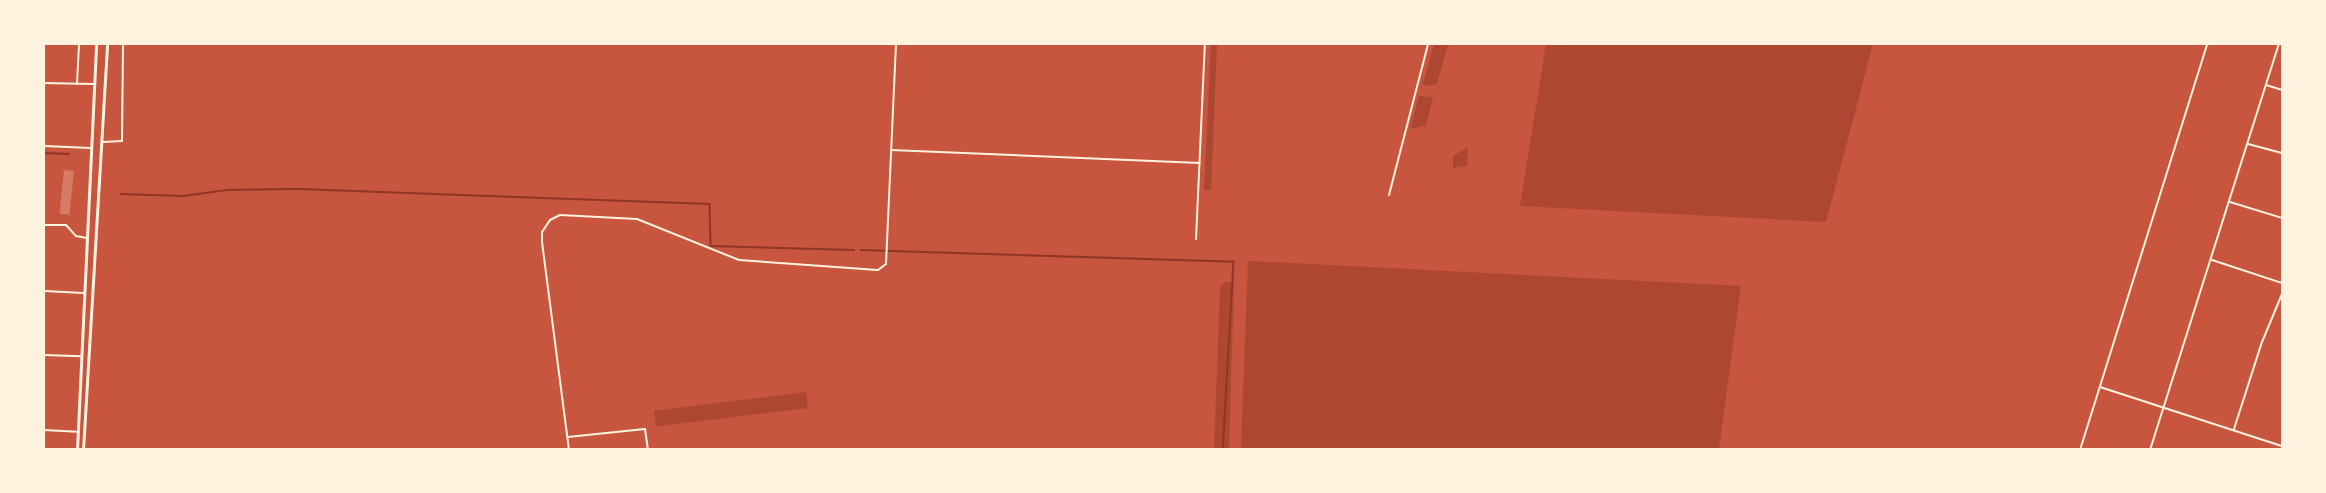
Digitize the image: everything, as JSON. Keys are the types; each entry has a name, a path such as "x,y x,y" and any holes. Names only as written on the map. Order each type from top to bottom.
{"main road":[{"path":"77,450 96,44"},
{"path":"83,450 107,44"}],"street":[{"path":"77,84 79,44"},
{"path":"103,142 122,141 123,44"},
{"path":"569,450 542,243 542,232 550,220 560,215 637,219 739,260 878,270 886,264 896,44"},
{"path":"1196,239 1205,44"},
{"path":"1389,195 1428,44"},
{"path":"2080,450 2207,44"},
{"path":"2150,450 2279,44"},
{"path":"44,83 93,84"},
{"path":"2266,85 2283,90"},
{"path":"2247,144 2283,153"},
{"path":"44,146 91,148"},
{"path":"890,150 1200,163"},
{"path":"2230,202 2283,218"},
{"path":"44,225 66,225 76,236 87,238"},
{"path":"2212,260 2283,283"},
{"path":"44,291 84,293"},
{"path":"2234,429 2262,342 2283,294"},
{"path":"44,355 81,356"},
{"path":"2099,387 2283,446"},
{"path":"568,437 645,429 648,450"},
{"path":"44,430 77,432"}],"shaded area":[{"path":"1211,44 1217,44 1211,190 1204,190"},
{"path":"1434,44 1448,44 1437,84 1425,86 1423,83"},
{"path":"1546,44 1873,44 1826,222 1520,206"},
{"path":"1419,96 1433,97 1426,126 1410,129"},
{"path":"1468,147 1467,166 1453,168 1453,156"},
{"path":"1248,261 1741,286 1719,449 1241,449"},
{"path":"1226,281 1234,283 1229,449 1214,449 1220,287"},
{"path":"806,392 808,408 656,427 654,411"}],"building":[{"path":"64,170 74,171 69,215 59,214"}],"waterway":[{"path":"44,153 69,154"},
{"path":"121,194 183,196 227,190 299,189 710,204 711,246 854,250"},
{"path":"861,250 1234,262 1223,450"}]}
